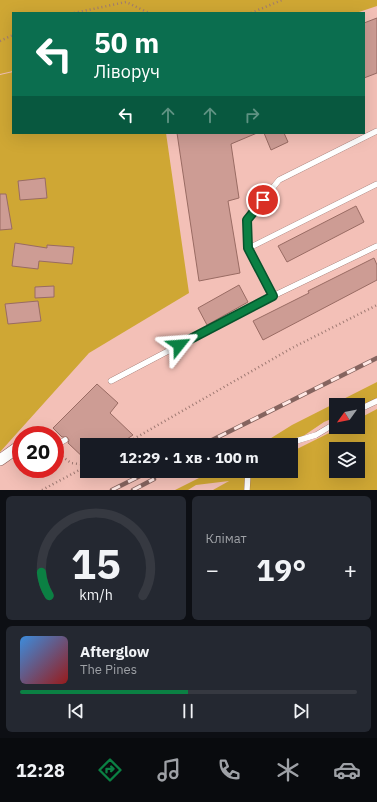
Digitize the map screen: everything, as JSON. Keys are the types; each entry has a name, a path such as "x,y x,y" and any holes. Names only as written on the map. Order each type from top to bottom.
{"street":[{"path":"0,460 12,452"}],"lane":[{"path":"273,296 248,248 247,220 279,180 377,131"},
{"path":"248,248 377,184"},
{"path":"111,381 273,296 377,246"},
{"path":"365,407 377,401"},
{"path":"298,440 316,435 329,427"},
{"path":"247,490 248,478"}],"path":[{"path":"253,12 282,0"},
{"path":"79,12 126,2 146,12"},
{"path":"0,41 12,35"},
{"path":"135,438 292,348 377,305"},
{"path":"64,458 71,463 80,465"},
{"path":"42,490 80,470"}],"shaded area":[{"path":"0,0 377,0 377,6 359,12 12,12 12,71 0,74"},
{"path":"12,72 12,134 166,134 189,293 89,353 23,426 12,426 12,439 0,452 0,75"},
{"path":"377,382 377,398 365,404 365,398 345,398"},
{"path":"329,406 329,420 298,440 298,438 271,438 292,425"},
{"path":"377,409 377,490 213,490 229,481 196,485 188,490 175,490 199,478 298,478 298,448 329,433 365,434 365,415"}],"building":[{"path":"377,18 377,73 365,78 365,23"},
{"path":"177,134 255,134 231,144 239,198 228,201 240,273 199,281"},
{"path":"264,134 284,134 288,142 271,150"},
{"path":"45,178 47,198 20,200 18,181"},
{"path":"0,194 6,194 12,229 0,230"},
{"path":"356,206 364,222 287,262 278,246"},
{"path":"15,243 47,248 47,245 74,247 72,264 39,261 38,269 12,266"},
{"path":"374,258 377,265 377,280 263,340 253,321 309,293 308,291"},
{"path":"239,285 248,302 207,325 198,308"},
{"path":"54,286 54,297 35,298 35,287"},
{"path":"38,301 41,321 8,324 5,304"},
{"path":"97,384 118,403 110,413 133,435 128,438 80,438 80,454 68,443 69,440 67,437 64,437 64,426 55,426"}],"railway":[{"path":"216,438 377,358"},
{"path":"112,490 136,478"},
{"path":"133,490 154,479"}],"route":[{"path":"179,345 273,296 248,248 247,220 263,200"}]}
